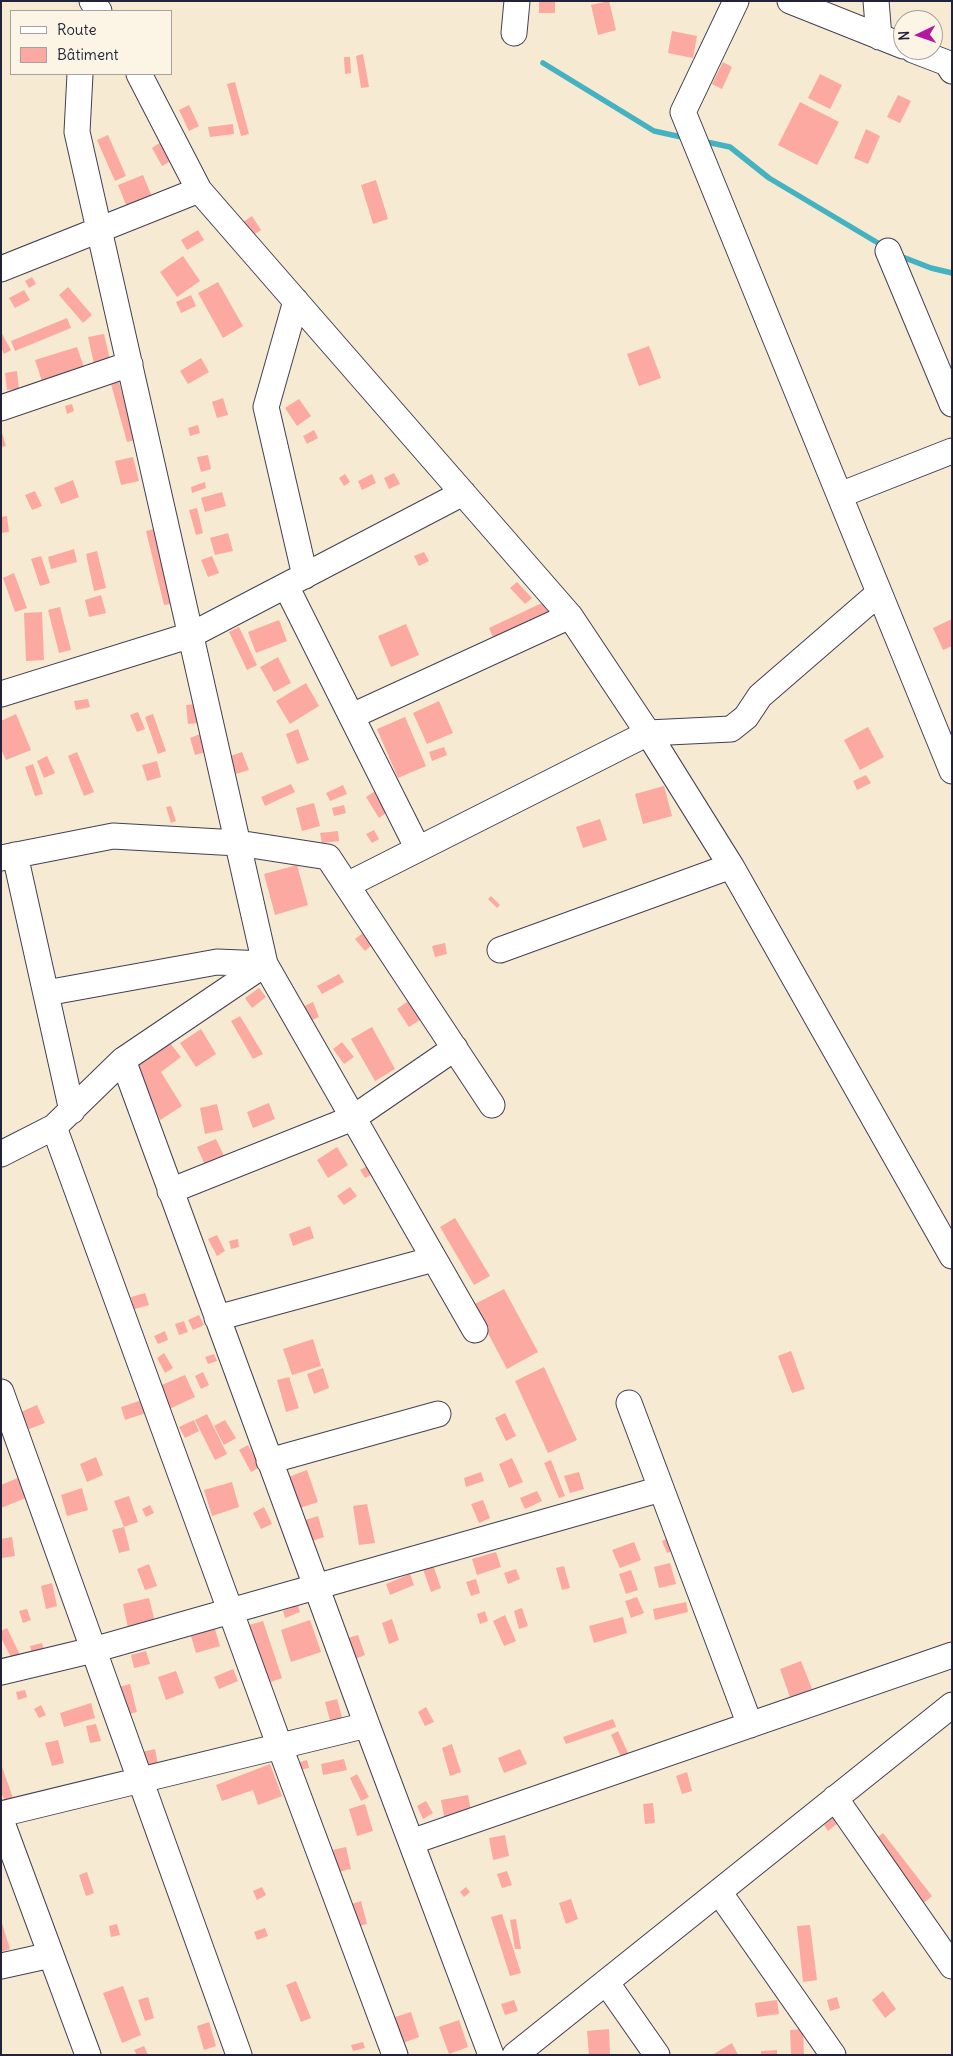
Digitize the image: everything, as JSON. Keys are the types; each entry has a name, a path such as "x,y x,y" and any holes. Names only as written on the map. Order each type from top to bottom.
{"street":[{"path":"514,33 518,1"},
{"path":"736,1 683,112 952,771"},
{"path":"790,1 893,42"},
{"path":"876,1 879,37"},
{"path":"938,60 946,63 952,71"},
{"path":"80,75 77,132 265,964 475,1330"},
{"path":"140,75 198,190 570,616 648,734 731,866 952,1256"},
{"path":"1,269 198,190"},
{"path":"888,252 952,404"},
{"path":"296,301 266,407 295,581 352,716 418,849"},
{"path":"1,408 130,364"},
{"path":"840,495 952,451"},
{"path":"1,694 191,635 463,493"},
{"path":"347,886 648,734 731,729 746,717 760,696 879,593"},
{"path":"352,716 570,616"},
{"path":"72,1111 46,993 8,856 113,836 238,843 328,857 492,1105"},
{"path":"500,950 731,866"},
{"path":"46,993 217,962 265,964"},
{"path":"1,1154 54,1127 123,1060 265,964"},
{"path":"170,1191 353,1118 455,1048"},
{"path":"123,1060 269,1461 491,2055"},
{"path":"54,1127 230,1611 395,2055"},
{"path":"217,1318 434,1259"},
{"path":"1,1392 239,2055"},
{"path":"629,1403 750,1725"},
{"path":"269,1461 438,1414"},
{"path":"1,1672 93,1650 662,1488"},
{"path":"410,1842 952,1655"},
{"path":"515,2055 951,1706"},
{"path":"1,1814 367,1725"},
{"path":"835,1798 952,1966"},
{"path":"1,1820 88,2055"},
{"path":"719,1892 833,2055"},
{"path":"1,1966 51,1955"},
{"path":"606,1982 658,2055"}],"building":[{"path":"539,1 555,1 555,13 539,13"},
{"path":"609,1 616,30 598,35 591,5"},
{"path":"672,31 697,36 693,58 668,53"},
{"path":"363,54 369,87 361,88 356,56"},
{"path":"344,57 350,57 351,73 345,74"},
{"path":"723,62 732,67 722,89 712,84"},
{"path":"820,74 842,85 830,109 808,98"},
{"path":"235,82 249,134 241,136 227,84"},
{"path":"898,95 911,101 900,123 887,117"},
{"path":"800,102 839,122 817,165 778,145"},
{"path":"189,105 199,126 189,131 179,110"},
{"path":"233,124 234,134 210,137 208,127"},
{"path":"866,129 880,136 868,164 854,158"},
{"path":"108,135 126,176 115,181 97,140"},
{"path":"161,142 171,161 162,166 152,148"},
{"path":"143,175 152,197 127,207 118,185"},
{"path":"376,180 388,219 373,224 361,185"},
{"path":"252,216 261,230 252,236 243,222"},
{"path":"198,230 204,240 187,250 181,240"},
{"path":"183,256 200,281 177,297 160,272"},
{"path":"32,277 36,284 29,288 25,281"},
{"path":"218,282 243,326 223,338 198,293"},
{"path":"68,287 92,315 83,323 59,295"},
{"path":"24,290 30,300 15,308 9,298"},
{"path":"191,295 196,306 181,313 176,302"},
{"path":"67,318 71,328 15,351 11,341"},
{"path":"1,332 11,350 4,354 1,347"},
{"path":"104,334 110,360 94,364 88,337"},
{"path":"649,346 661,378 639,386 627,354"},
{"path":"77,347 85,370 43,384 35,360"},
{"path":"201,358 209,372 188,384 180,371"},
{"path":"17,371 19,389 7,390 5,373"},
{"path":"119,382 135,440 127,442 111,384"},
{"path":"223,398 228,415 217,418 212,402"},
{"path":"299,399 311,416 297,426 285,408"},
{"path":"72,404 74,411 67,414 65,406"},
{"path":"198,425 200,433 190,436 188,428"},
{"path":"1,430 6,446 1,447"},
{"path":"314,430 318,438 307,444 303,436"},
{"path":"208,455 211,469 201,472 197,457"},
{"path":"133,457 139,481 121,485 115,461"},
{"path":"394,473 400,484 389,489 384,478"},
{"path":"345,474 350,482 344,486 339,478"},
{"path":"372,474 376,483 362,490 358,481"},
{"path":"73,480 79,497 61,504 54,488"},
{"path":"205,482 206,488 192,493 191,487"},
{"path":"35,491 42,506 32,510 25,495"},
{"path":"222,492 226,506 205,512 201,498"},
{"path":"197,508 203,533 196,535 189,510"},
{"path":"7,516 9,532 1,533 1,517"},
{"path":"154,529 171,604 164,605 146,531"},
{"path":"228,533 233,551 215,555 210,538"},
{"path":"74,549 77,562 51,569 48,557"},
{"path":"97,551 106,588 94,591 86,554"},
{"path":"424,552 429,561 419,566 414,556"},
{"path":"41,556 50,583 40,586 31,559"},
{"path":"212,556 219,573 208,577 201,560"},
{"path":"14,573 27,608 15,612 3,578"},
{"path":"517,582 532,598 525,604 510,588"},
{"path":"101,595 106,613 89,617 85,600"},
{"path":"546,601 553,614 495,642 489,628"},
{"path":"60,607 71,650 59,653 48,610"},
{"path":"42,612 44,660 26,661 24,613"},
{"path":"952,619 952,646 943,650 933,628"},
{"path":"279,620 287,641 256,653 248,632"},
{"path":"406,624 419,655 391,667 378,636"},
{"path":"239,627 257,665 247,670 229,632"},
{"path":"278,657 291,683 274,692 260,667"},
{"path":"306,683 319,706 290,724 276,701"},
{"path":"88,699 90,707 76,710 74,701"},
{"path":"439,701 453,733 427,744 413,713"},
{"path":"196,704 198,723 188,724 186,705"},
{"path":"138,712 145,729 137,732 130,715"},
{"path":"16,714 31,750 6,760 1,749 1,721"},
{"path":"153,714 166,751 158,754 145,717"},
{"path":"405,717 426,766 398,778 377,729"},
{"path":"868,727 884,757 860,770 844,740"},
{"path":"298,729 309,760 297,764 286,734"},
{"path":"200,734 206,752 195,755 190,738"},
{"path":"444,747 447,755 432,761 429,752"},
{"path":"77,752 94,792 84,796 68,756"},
{"path":"242,752 249,770 236,774 230,756"},
{"path":"47,756 55,773 44,778 37,761"},
{"path":"157,761 161,777 147,781 142,765"},
{"path":"33,764 43,794 35,796 25,767"},
{"path":"866,775 871,783 857,790 853,781"},
{"path":"291,784 295,792 265,806 261,797"},
{"path":"343,785 347,794 330,801 326,793"},
{"path":"664,786 672,816 643,824 635,794"},
{"path":"377,790 390,810 379,818 366,797"},
{"path":"314,803 320,826 302,831 296,808"},
{"path":"344,805 346,813 334,816 332,808"},
{"path":"171,806 176,821 171,823 166,807"},
{"path":"600,819 607,840 583,848 576,827"},
{"path":"374,830 379,839 372,843 366,834"},
{"path":"338,831 339,841 322,843 320,833"},
{"path":"297,865 308,905 275,915 264,874"},
{"path":"491,896 500,905 497,908 488,899"},
{"path":"364,932 373,944 365,951 355,939"},
{"path":"445,943 447,954 435,957 432,946"},
{"path":"339,974 344,982 322,994 317,986"},
{"path":"259,988 266,997 252,1008 245,998"},
{"path":"411,999 423,1018 409,1027 397,1009"},
{"path":"313,1002 319,1017 308,1022 302,1007"},
{"path":"240,1016 263,1054 253,1059 231,1021"},
{"path":"372,1027 395,1069 375,1081 351,1039"},
{"path":"201,1029 216,1054 196,1067 180,1043"},
{"path":"342,1042 354,1057 344,1064 333,1049"},
{"path":"170,1043 181,1057 161,1072 182,1106 160,1120 137,1065"},
{"path":"269,1103 275,1119 253,1128 247,1112"},
{"path":"217,1104 223,1130 205,1134 200,1108"},
{"path":"216,1139 225,1158 206,1167 197,1147"},
{"path":"337,1147 348,1165 328,1178 317,1160"},
{"path":"371,1164 376,1172 365,1178 360,1170"},
{"path":"350,1187 357,1196 344,1205 337,1196"},
{"path":"455,1218 490,1276 474,1285 440,1227"},
{"path":"310,1226 314,1238 293,1246 289,1234"},
{"path":"217,1235 225,1251 217,1256 208,1239"},
{"path":"238,1239 239,1247 231,1249 229,1241"},
{"path":"504,1289 538,1352 507,1369 473,1305"},
{"path":"145,1293 149,1305 134,1309 131,1297"},
{"path":"199,1315 204,1325 193,1330 188,1320"},
{"path":"184,1321 188,1332 179,1335 175,1324"},
{"path":"165,1331 168,1340 158,1344 154,1336"},
{"path":"313,1339 321,1366 292,1375 283,1349"},
{"path":"791,1351 805,1389 792,1393 778,1356"},
{"path":"164,1353 173,1368 165,1373 157,1358"},
{"path":"214,1354 217,1361 208,1364 205,1357"},
{"path":"544,1367 577,1440 548,1453 515,1381"},
{"path":"323,1368 329,1388 314,1394 307,1374"},
{"path":"203,1372 209,1385 201,1389 195,1376"},
{"path":"185,1375 195,1397 167,1410 157,1387"},
{"path":"289,1377 299,1408 286,1412 277,1380"},
{"path":"142,1400 146,1413 125,1420 121,1407"},
{"path":"37,1405 45,1423 29,1429 21,1412"},
{"path":"505,1413 516,1436 506,1441 495,1418"},
{"path":"207,1414 227,1454 215,1460 195,1420"},
{"path":"194,1420 199,1431 185,1438 179,1427"},
{"path":"225,1420 236,1438 224,1445 214,1426"},
{"path":"248,1445 260,1467 251,1472 239,1450"},
{"path":"96,1457 103,1475 87,1482 80,1464"},
{"path":"512,1458 523,1482 509,1488 499,1464"},
{"path":"551,1460 565,1496 559,1498 544,1463"},
{"path":"307,1470 318,1502 297,1509 286,1478"},
{"path":"481,1472 484,1481 466,1487 464,1478"},
{"path":"579,1472 584,1489 570,1493 564,1476"},
{"path":"20,1477 28,1497 1,1508 1,1485"},
{"path":"232,1482 239,1507 212,1516 204,1490"},
{"path":"82,1488 88,1510 67,1516 61,1495"},
{"path":"537,1491 542,1501 525,1509 520,1498"},
{"path":"129,1496 138,1522 124,1527 114,1501"},
{"path":"483,1500 490,1518 479,1523 471,1504"},
{"path":"367,1504 375,1543 359,1545 353,1506"},
{"path":"150,1505 154,1513 146,1517 142,1509"},
{"path":"264,1507 272,1524 261,1529 253,1513"},
{"path":"318,1516 324,1537 309,1542 302,1521"},
{"path":"124,1527 130,1550 119,1553 112,1530"},
{"path":"12,1537 15,1556 2,1558 1,1539"},
{"path":"671,1537 677,1549 667,1553 662,1541"},
{"path":"634,1542 641,1560 620,1568 612,1550"},
{"path":"496,1552 501,1567 477,1575 472,1559"},
{"path":"670,1563 676,1584 659,1588 654,1567"},
{"path":"149,1564 157,1586 145,1590 137,1569"},
{"path":"433,1565 441,1588 431,1592 423,1569"},
{"path":"564,1566 570,1588 562,1590 556,1568"},
{"path":"516,1569 520,1579 508,1584 504,1573"},
{"path":"631,1570 638,1590 626,1594 619,1574"},
{"path":"410,1574 414,1585 390,1595 386,1584"},
{"path":"476,1579 480,1593 471,1596 466,1582"},
{"path":"52,1583 57,1606 46,1609 41,1586"},
{"path":"637,1597 644,1613 631,1618 625,1601"},
{"path":"149,1598 155,1622 128,1628 123,1604"},
{"path":"686,1602 688,1612 655,1620 653,1609"},
{"path":"298,1605 300,1612 285,1618 283,1611"},
{"path":"522,1608 528,1626 519,1629 514,1611"},
{"path":"27,1609 31,1620 23,1623 19,1611"},
{"path":"485,1611 488,1621 480,1624 477,1614"},
{"path":"505,1615 516,1641 504,1646 493,1621"},
{"path":"623,1617 627,1633 594,1643 589,1626"},
{"path":"392,1619 399,1640 389,1644 382,1623"},
{"path":"310,1620 321,1652 291,1662 281,1630"},
{"path":"263,1621 282,1678 268,1683 249,1625"},
{"path":"7,1628 21,1657 13,1661 1,1638 1,1631"},
{"path":"215,1629 220,1646 196,1653 191,1636"},
{"path":"358,1635 365,1655 355,1659 348,1638"},
{"path":"42,1643 45,1653 33,1657 30,1646"},
{"path":"146,1651 150,1664 134,1668 131,1655"},
{"path":"801,1661 812,1689 790,1697 780,1669"},
{"path":"233,1669 238,1681 219,1689 214,1677"},
{"path":"176,1671 184,1693 166,1700 158,1677"},
{"path":"130,1684 137,1712 125,1715 119,1687"},
{"path":"25,1690 27,1697 18,1700 16,1692"},
{"path":"337,1699 343,1721 331,1724 325,1702"},
{"path":"91,1703 95,1718 64,1727 60,1713"},
{"path":"41,1705 46,1715 39,1718 34,1709"},
{"path":"426,1707 434,1722 425,1726 418,1712"},
{"path":"613,1719 616,1727 566,1744 563,1737"},
{"path":"96,1724 101,1741 90,1743 86,1726"},
{"path":"618,1731 630,1757 623,1761 611,1735"},
{"path":"58,1740 64,1763 52,1766 45,1743"},
{"path":"452,1744 461,1772 450,1776 442,1748"},
{"path":"155,1749 158,1765 146,1768 142,1752"},
{"path":"520,1749 527,1764 504,1773 498,1758"},
{"path":"344,1759 347,1770 323,1775 321,1764"},
{"path":"307,1760 309,1768 299,1770 297,1763"},
{"path":"1,1764 14,1801 6,1804 1,1792"},
{"path":"270,1764 282,1796 258,1805 253,1790 222,1801 216,1785"},
{"path":"687,1772 692,1791 682,1794 676,1776"},
{"path":"357,1774 369,1797 361,1801 350,1778"},
{"path":"468,1795 472,1816 445,1821 441,1800"},
{"path":"426,1801 433,1813 423,1819 417,1806"},
{"path":"653,1803 655,1823 645,1824 643,1804"},
{"path":"365,1804 373,1831 357,1836 349,1809"},
{"path":"834,1817 838,1823 828,1831 824,1825"},
{"path":"883,1833 932,1896 920,1906 871,1842"},
{"path":"505,1835 509,1856 493,1860 489,1838"},
{"path":"346,1847 351,1869 338,1872 333,1850"},
{"path":"507,1871 512,1885 502,1888 497,1874"},
{"path":"87,1872 94,1893 86,1896 79,1875"},
{"path":"262,1887 266,1895 257,1900 253,1891"},
{"path":"466,1887 470,1892 464,1897 460,1892"},
{"path":"571,1899 578,1919 566,1924 559,1903"},
{"path":"361,1901 367,1924 355,1927 349,1905"},
{"path":"502,1914 521,1973 510,1976 491,1917"},
{"path":"516,1919 521,1949 515,1949 510,1920"},
{"path":"1,1920 10,1949 1,1952"},
{"path":"117,1924 120,1935 111,1937 109,1926"},
{"path":"810,1925 817,1980 803,1982 797,1926"},
{"path":"265,1928 268,1936 257,1940 254,1932"},
{"path":"296,1981 311,2018 301,2022 286,1985"},
{"path":"123,1986 141,2035 122,2043 103,1993"},
{"path":"883,1991 896,2009 885,2018 872,2000"},
{"path":"148,1997 154,2018 145,2021 138,2000"},
{"path":"837,1997 840,2008 830,2011 827,2000"},
{"path":"514,2000 518,2011 505,2015 501,2004"},
{"path":"777,2000 779,2014 757,2017 755,2003"},
{"path":"411,2012 419,2037 403,2043 395,2017"},
{"path":"459,2020 468,2047 449,2054 439,2027"},
{"path":"209,2022 216,2046 204,2050 197,2026"},
{"path":"609,2029 610,2055 589,2055 587,2031"},
{"path":"803,2029 804,2055 791,2055 790,2030"},
{"path":"363,2042 365,2048 353,2051 351,2045"},
{"path":"732,2043 738,2055 712,2055"},
{"path":"144,2046 148,2055 137,2055 134,2050"},
{"path":"777,2050 777,2055 761,2055 761,2051"}],"waterway":[{"path":"543,63 654,131 686,138"},
{"path":"702,141 730,147 769,178 883,246"},
{"path":"900,256 931,268 952,273"}]}
